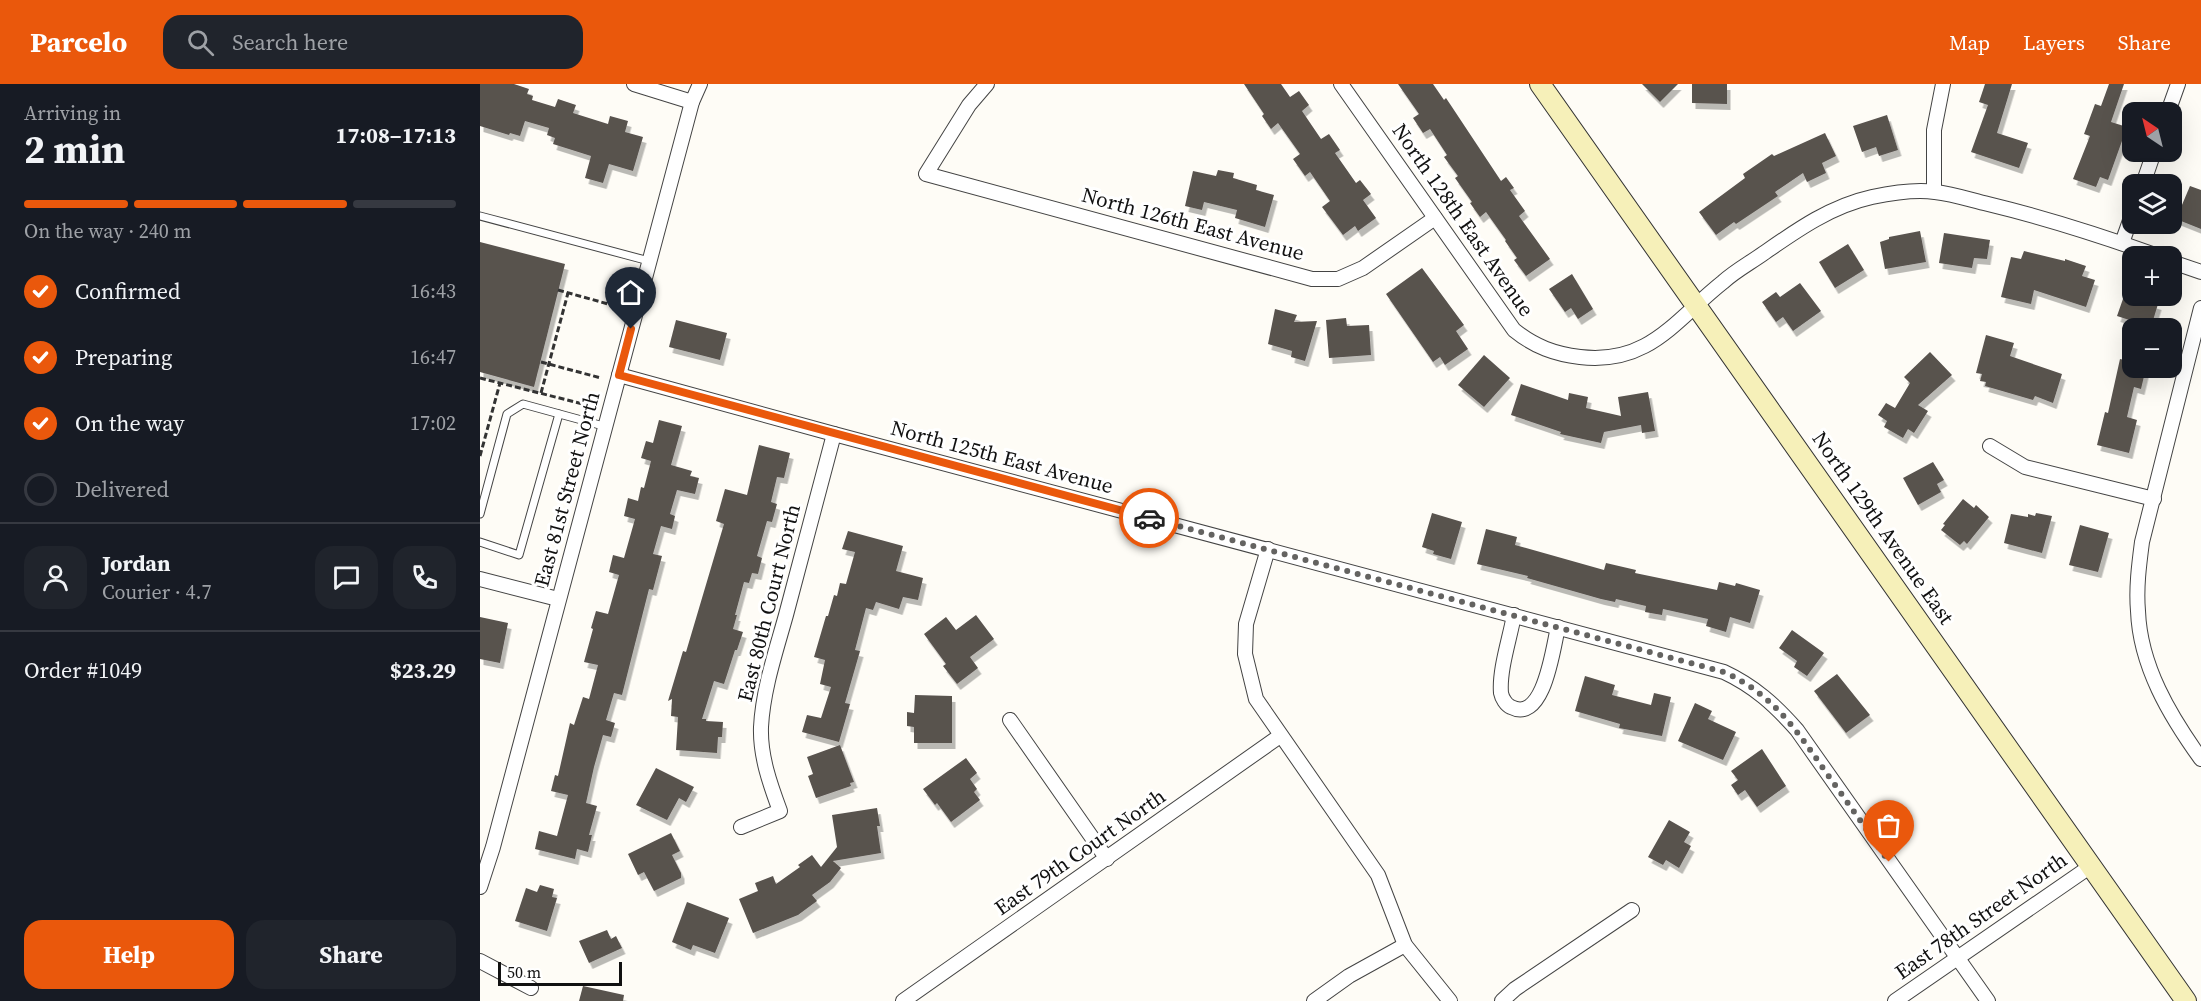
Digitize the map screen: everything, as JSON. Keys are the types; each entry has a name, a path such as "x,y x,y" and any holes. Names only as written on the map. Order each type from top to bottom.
{"main road":[{"name":"North 129th Avenue East","path":"1540,84 2186,1001"}],"street":[{"path":"634,84 692,102"},
{"name":"East 81st Street North","path":"480,887 493,848 558,599 607,427 692,102 700,84"},
{"name":"North 126th East Avenue","path":"987,84 969,105 926,174 1312,279 1338,279 1363,268 1435,218"},
{"name":"North 128th East Avenue","path":"1341,84 1515,330 1545,350 1561,355 1606,358 1621,356 1649,345 1670,331 1727,278 1804,225 1871,198 1904,192 1935,191 2039,216 2130,246"},
{"path":"1935,191 1934,130 1943,84"},
{"path":"2172,102 2178,84"},
{"path":"2122,243 2125,234"},
{"path":"2182,265 2201,272"},
{"path":"2201,308 2142,542 2138,576 2138,613 2144,648 2173,720 2201,759"},
{"name":"North 125th East Avenue","path":"619,375 1724,672 1742,680 1761,693 1797,730 1957,958"},
{"name":"East 80th Court North","path":"741,827 780,811 768,778 763,753 761,728 763,709 772,666 834,434"},
{"path":"1990,446 2025,467 2154,499"},
{"path":"1268,549 1246,624 1245,654 1249,678 1256,699 1378,875 1405,945 1450,1001"},
{"path":"480,579 558,599"},
{"path":"1514,615 1501,696 1509,706 1519,710 1532,706 1542,693 1558,627"},
{"path":"1010,720 1107,859"},
{"name":"East 79th Court North","path":"903,1001 1280,736"},
{"name":"East 78th Street North","path":"1895,1001 2091,866"},
{"path":"1502,1001 1515,989 1632,910"},
{"path":"1314,1001 1349,976 1405,945"},
{"path":"1957,958 1988,1001"},
{"path":"480,961 531,988"}],"lane":[{"path":"480,216 649,261"},
{"path":"480,514 507,414 523,404 607,427"},
{"path":"480,542 519,555 559,414"}],"path":[{"path":"558,290 619,307"},
{"path":"541,393 568,293"},
{"path":"541,362 601,378"},
{"path":"480,378 586,405 594,404"},
{"path":"480,456 500,383"}],"building":[{"path":"480,84 514,84 529,89 527,94 533,96 532,100 555,107 558,99 576,105 573,113 608,124 610,116 628,121 625,132 643,137 633,171 609,164 603,183 585,178 591,156 553,144 555,138 547,135 549,128 525,121 520,136 480,126"},
{"path":"1244,84 1281,84 1290,97 1299,91 1309,105 1302,111 1321,139 1329,134 1340,150 1335,153 1356,183 1360,180 1371,194 1363,200 1376,218 1358,231 1355,226 1343,235 1322,207 1330,201 1310,172 1305,176 1293,159 1300,154 1278,123 1271,129"},
{"path":"1398,84 1433,84 1444,100 1446,98 1501,181 1506,177 1514,188 1510,190 1525,211 1519,216 1550,259 1526,276 1514,260 1517,258 1506,240 1486,212 1480,217 1470,203 1472,202 1455,178 1458,176 1444,157 1447,155 1430,129 1423,133 1413,118 1419,114"},
{"path":"1642,84 1678,84 1660,102"},
{"path":"1692,84 1727,84 1727,104 1692,103"},
{"path":"1985,84 2012,84 1997,133 2028,143 2019,168 1971,152 1988,105 1979,102"},
{"path":"2109,84 2124,84 2111,122 2122,125 2122,141 2108,180 2100,177 2096,187 2073,179 2090,136 2084,134 2095,104 2101,106"},
{"path":"1887,115 1898,150 1879,156 1876,147 1862,152 1853,126"},
{"path":"1825,133 1836,156 1822,163 1826,173 1807,182 1803,173 1775,192 1778,196 1716,235 1699,212 1745,178 1743,174 1772,154 1774,156"},
{"path":"1218,170 1234,173 1233,178 1257,185 1256,190 1274,195 1265,227 1235,218 1237,210 1204,202 1202,210 1185,206 1193,171 1216,176"},
{"path":"2190,186 2201,190 2201,229 2182,221 2182,205"},
{"path":"1920,231 1926,262 1885,269 1880,242 1889,237"},
{"path":"1944,233 1990,240 1987,259 1974,258 1972,268 1939,263"},
{"path":"480,242 565,264 534,387 480,372"},
{"path":"1848,244 1864,270 1835,288 1819,262"},
{"path":"2024,251 2065,261 2065,259 2086,266 2082,276 2095,280 2086,307 2034,290 2031,304 2001,297 2011,257 2021,259"},
{"path":"1422,268 1464,325 1456,331 1468,349 1445,365 1440,357 1433,362 1386,294"},
{"path":"1572,274 1593,309 1578,319 1571,308 1565,312 1549,289"},
{"path":"1800,283 1821,311 1793,331 1783,317 1776,322 1762,302 1776,292 1780,297"},
{"path":"2122,302 2122,306 2157,306 2154,318 2117,316"},
{"path":"1275,309 1297,315 1294,322 1317,321 1305,361 1291,357 1292,351 1268,344"},
{"path":"1346,318 1347,326 1369,325 1371,355 1329,358 1326,320"},
{"path":"676,320 727,333 720,360 669,347"},
{"path":"1986,335 2014,343 2010,356 2062,374 2053,403 2035,396 2033,400 1985,386 1986,382 1980,381 1982,374 1976,373"},
{"path":"1930,352 1952,375 1918,405 1928,411 1914,433 1908,429 1903,438 1884,427 1887,421 1878,415 1886,403 1895,408 1910,383 1904,377"},
{"path":"1484,355 1510,378 1484,407 1458,385"},
{"path":"2120,359 2122,359 2122,378 2144,378 2141,389 2134,387 2127,417 2137,420 2129,453 2097,445 2105,412 2108,413"},
{"path":"1521,384 1568,400 1569,393 1588,397 1586,408 1621,416 1618,397 1648,392 1655,431 1642,433 1641,425 1604,432 1601,443 1560,434 1561,432 1511,415"},
{"path":"659,420 682,426 671,465 692,471 690,476 699,478 695,494 677,490 670,514 675,516 672,529 661,526 653,554 662,556 653,590 649,589 622,695 614,693 606,720 615,723 611,737 603,735 594,767 586,803 597,806 589,835 592,835 588,852 577,849 575,859 535,849 539,831 557,836 568,795 551,791 555,775 558,776 570,723 574,725 583,697 589,699 598,665 584,662 593,629 591,628 596,611 608,614 619,575 609,572 613,555 624,558 635,519 624,516 628,498 638,501 641,487 644,488 651,461 641,458 646,441 653,443"},
{"path":"759,445 790,453 784,478 777,477 771,502 777,504 772,522 767,521 757,556 762,558 758,574 752,573 749,583 744,582 735,615 737,615 733,629 743,632 724,684 714,681 702,719 723,722 722,737 718,737 717,753 676,750 678,717 671,716 672,699 668,701 683,651 686,652 724,524 716,521 725,489 747,495"},
{"path":"1933,462 1944,480 1937,484 1941,492 1918,505 1903,478"},
{"path":"1963,499 1974,508 1976,505 1989,517 1967,544 1964,541 1960,545 1941,530 1945,525 1943,524"},
{"path":"1432,513 1462,522 1451,559 1433,554 1434,551 1422,547"},
{"path":"2036,513 2052,516 2042,553 2004,543 2011,514 2028,517 2028,514 2035,516"},
{"path":"2080,525 2109,533 2098,572 2069,565"},
{"path":"1486,529 1517,537 1515,545 1604,570 1606,563 1636,570 1635,573 1717,590 1719,582 1735,586 1736,583 1760,590 1750,623 1730,617 1726,632 1706,626 1708,619 1663,609 1662,615 1645,612 1646,606 1616,599 1615,602 1601,599 1527,578 1528,576 1477,564"},
{"path":"848,531 903,546 896,571 923,578 918,600 903,597 899,609 876,602 873,610 866,608 855,650 860,651 845,703 850,704 839,742 802,732 807,715 821,718 831,687 820,684 825,660 814,657 834,595 837,596 840,583 846,584 855,552 842,549"},
{"path":"976,615 994,639 970,657 978,668 957,684 943,666 946,664 924,634 946,617 956,630"},
{"path":"480,617 508,623 500,663 480,659"},
{"path":"1792,630 1824,653 1807,676 1794,667 1797,661 1779,648"},
{"path":"1837,674 1870,715 1846,733 1814,691"},
{"path":"1585,676 1615,685 1612,695 1651,705 1654,693 1671,697 1662,736 1619,728 1620,724 1575,711"},
{"path":"915,695 952,696 952,743 914,743 914,727 907,726 907,712 914,713"},
{"path":"1695,703 1712,711 1708,719 1736,732 1723,760 1678,741"},
{"path":"840,745 854,782 850,783 851,786 816,798 808,776 813,774 807,757"},
{"path":"1762,749 1786,786 1757,807 1745,790 1738,795 1731,785 1738,780 1731,771"},
{"path":"966,758 977,773 970,779 977,789 974,792 980,800 951,822 923,789"},
{"path":"656,768 694,787 686,802 679,798 667,820 636,805"},
{"path":"877,808 881,853 833,861 841,868 830,882 812,895 817,901 798,915 753,933 739,899 758,891 755,883 773,876 776,884 800,867 798,865 812,855 821,867 837,847 832,815"},
{"path":"1669,820 1690,832 1684,842 1691,846 1679,868 1666,860 1663,865 1648,857"},
{"path":"671,833 680,851 672,855 681,873 681,878 654,891 644,872 638,875 628,854"},
{"path":"540,885 554,889 552,897 557,898 547,931 515,921 526,888 537,892"},
{"path":"687,902 729,918 715,953 693,945 691,950 672,942"},
{"path":"607,930 611,939 616,936 622,948 589,963 579,941"},
{"path":"583,986 624,995 623,1001 579,1001"}],"way so far":[{"path":"1149,518 1724,672 1742,680 1761,693 1797,730 1889,862"}],"route":[{"path":"631,329 619,375 1149,518"}]}
